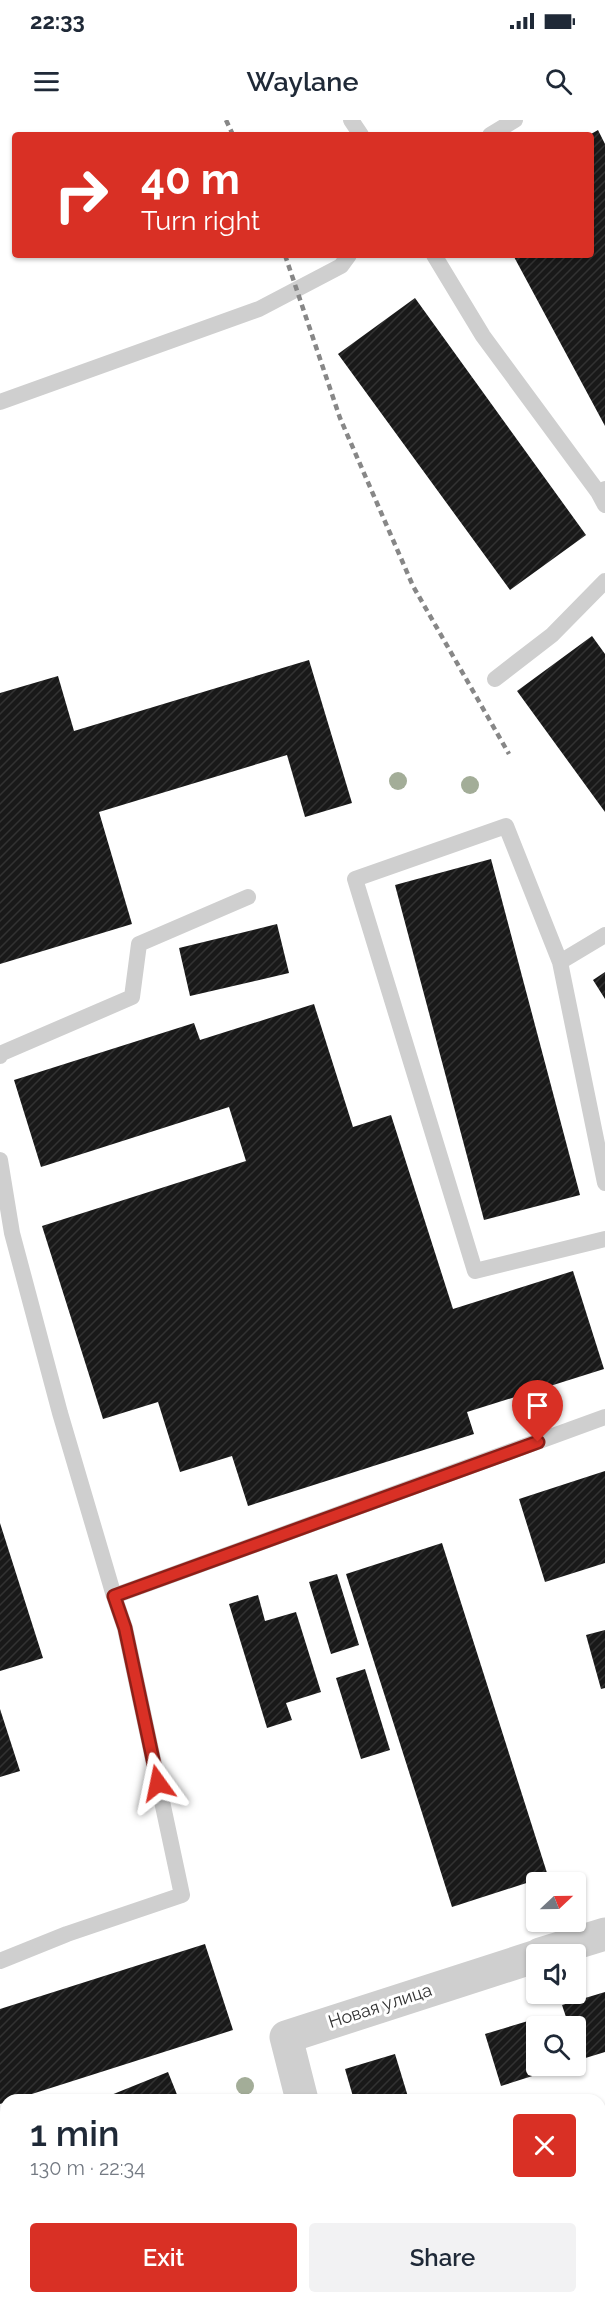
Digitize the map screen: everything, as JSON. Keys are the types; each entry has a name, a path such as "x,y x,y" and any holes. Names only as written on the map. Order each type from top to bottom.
{"street":[{"name":"Новая улица","path":"574,1944 605,1934"},
{"name":"Новая улица","path":"300,2094 286,2037 526,1959"}],"lane":[{"path":"495,132 515,120"},
{"path":"0,402 259,309 341,266 347,258"},
{"path":"436,258 483,336 603,495"},
{"path":"495,679 552,635 605,581"},
{"path":"605,1183 560,962 506,826 355,879 475,1271 605,1239"},
{"path":"0,1056 132,998 139,944 248,897"},
{"path":"560,962 605,935"},
{"path":"0,1160 12,1233 60,1413 125,1628 182,1895 67,1934 0,1960"},
{"path":"114,1596 605,1417"}],"building":[{"path":"598,130 605,144 605,426 515,258 594,258 594,132"},
{"path":"415,298 586,535 510,590 338,354"},
{"path":"592,636 605,654 605,812 517,691"},
{"path":"309,660 352,803 305,817 287,755 99,812 132,924 0,964 0,693 58,676 74,731"},
{"path":"491,859 580,1195 484,1220 395,885"},
{"path":"277,924 289,973 190,996 179,948"},
{"path":"605,972 605,999 593,980"},
{"path":"314,1004 353,1127 391,1115 453,1309 573,1271 604,1369 467,1412 474,1434 248,1506 232,1456 180,1472 158,1402 103,1419 42,1226 246,1161 229,1107 41,1167 14,1080 194,1023 200,1040"},
{"path":"605,1471 605,1563 545,1582 519,1499"},
{"path":"0,1523 43,1658 0,1671"},
{"path":"442,1543 547,1872 526,1872 526,1883 452,1907 346,1574"},
{"path":"337,1574 359,1645 331,1654 309,1582"},
{"path":"258,1595 265,1621 296,1612 321,1692 286,1703 292,1720 267,1728 229,1604"},
{"path":"605,1630 605,1688 601,1689 586,1635"},
{"path":"365,1669 390,1750 361,1759 336,1678"},
{"path":"0,1709 20,1771 0,1777"},
{"path":"205,1944 233,2030 32,2094 0,2094 0,2009"},
{"path":"605,1992 605,2052 586,2058 586,2016 566,2016 562,2005 586,2004 586,1998"},
{"path":"526,2022 526,2076 532,2076 501,2086 485,2034"},
{"path":"395,2054 407,2094 352,2094 345,2069"},
{"path":"168,2072 177,2094 113,2094"}],"railway":[{"path":"226,120 232,132"},
{"path":"286,258 340,418 413,586 509,754"}],"route":[{"path":"158,1783 125,1628 114,1596 538,1442"}]}
